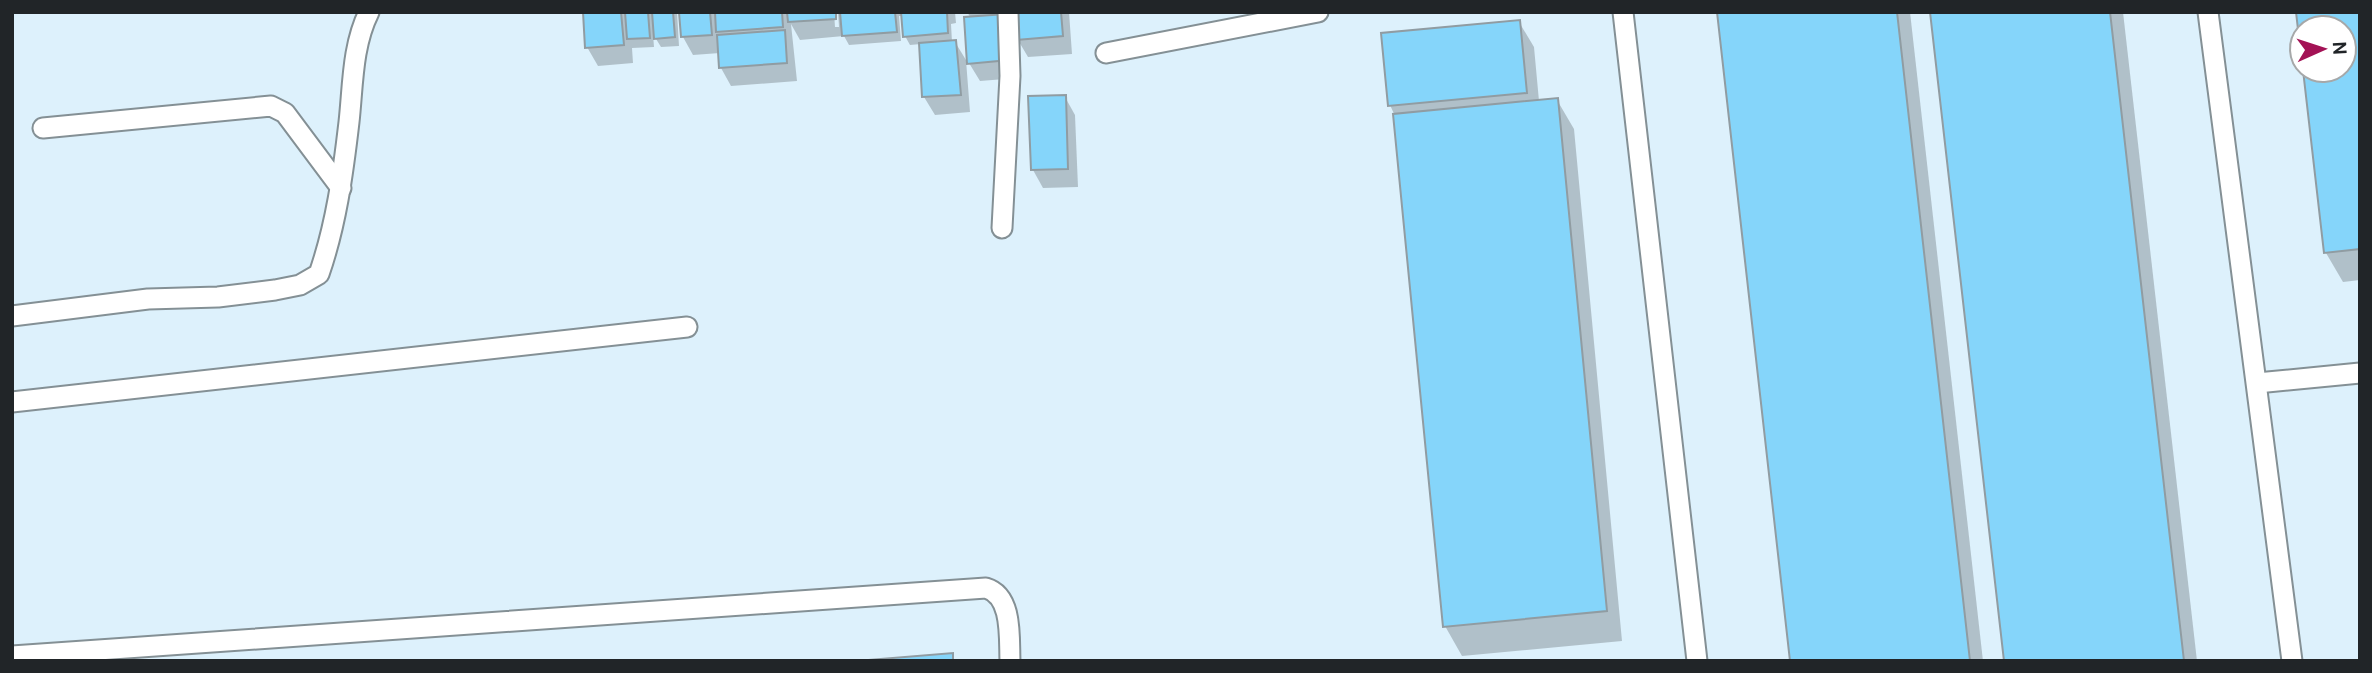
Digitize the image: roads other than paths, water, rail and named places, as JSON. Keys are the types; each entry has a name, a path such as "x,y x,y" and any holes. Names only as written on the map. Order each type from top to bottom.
{"lane":[{"path":"12,316 148,299 218,297 300,285 319,274 341,188 357,48 369,12"},
{"path":"1002,228 1010,76 1008,12"},
{"path":"1106,52 1318,12"},
{"path":"1623,12 1697,661"},
{"path":"2208,12 2292,661"},
{"path":"43,128 271,106 285,113 341,188"},
{"path":"12,402 687,327"},
{"path":"2257,383 2360,373"},
{"path":"12,656 986,588 993,590 1007,612 1010,661"}]}
